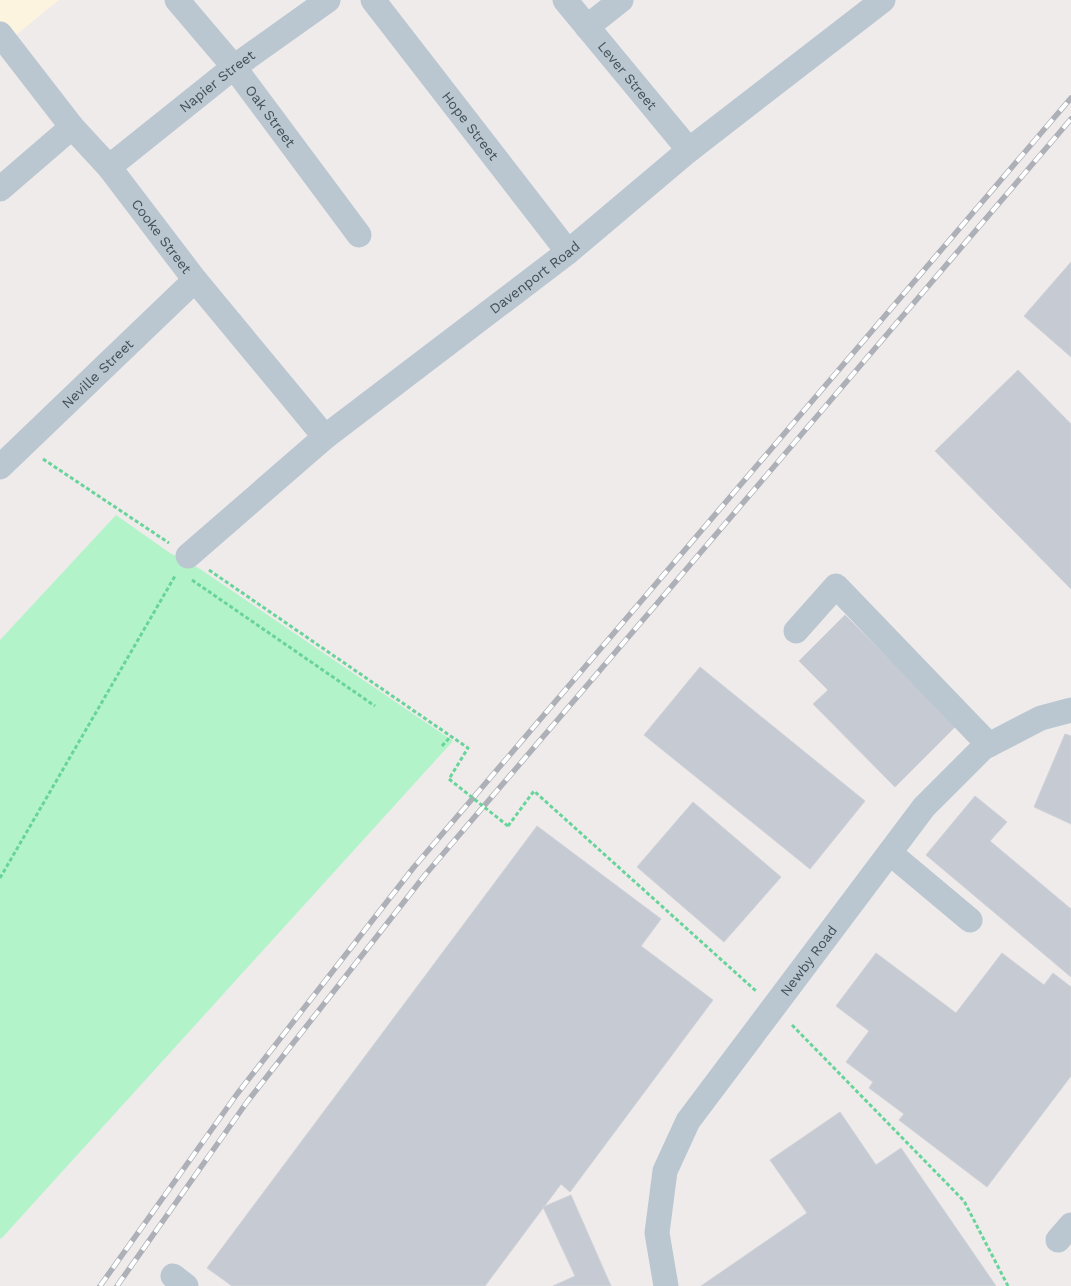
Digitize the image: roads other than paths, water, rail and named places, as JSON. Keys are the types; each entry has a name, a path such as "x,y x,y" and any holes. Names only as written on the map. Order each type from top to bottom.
{"street":[{"name":"Oak Street","path":"177,0 234,67 359,235"},
{"name":"Napier Street","path":"109,167 234,67 328,0"},
{"name":"Hope Street","path":"373,0 568,252"},
{"name":"Lever Street","path":"565,0 689,150"},
{"path":"587,27 620,0"},
{"name":"Davenport Road","path":"183,563 326,437 568,252 689,150 883,0"},
{"name":"Cooke Street","path":"0,34 72,126 109,167 195,280 326,437"},
{"path":"0,189 72,126"},
{"name":"Neville Street","path":"0,468 195,280"},
{"path":"796,631 836,586 989,745"},
{"name":"Newby Road","path":"666,1286 657,1233 665,1171 688,1121 924,807 983,748 1041,718 1071,710"},
{"path":"890,853 970,920"}],"railway":[{"path":"100,1286 237,1094 414,867 1071,98"},
{"path":"117,1286 247,1102 425,875 1071,119"}]}
